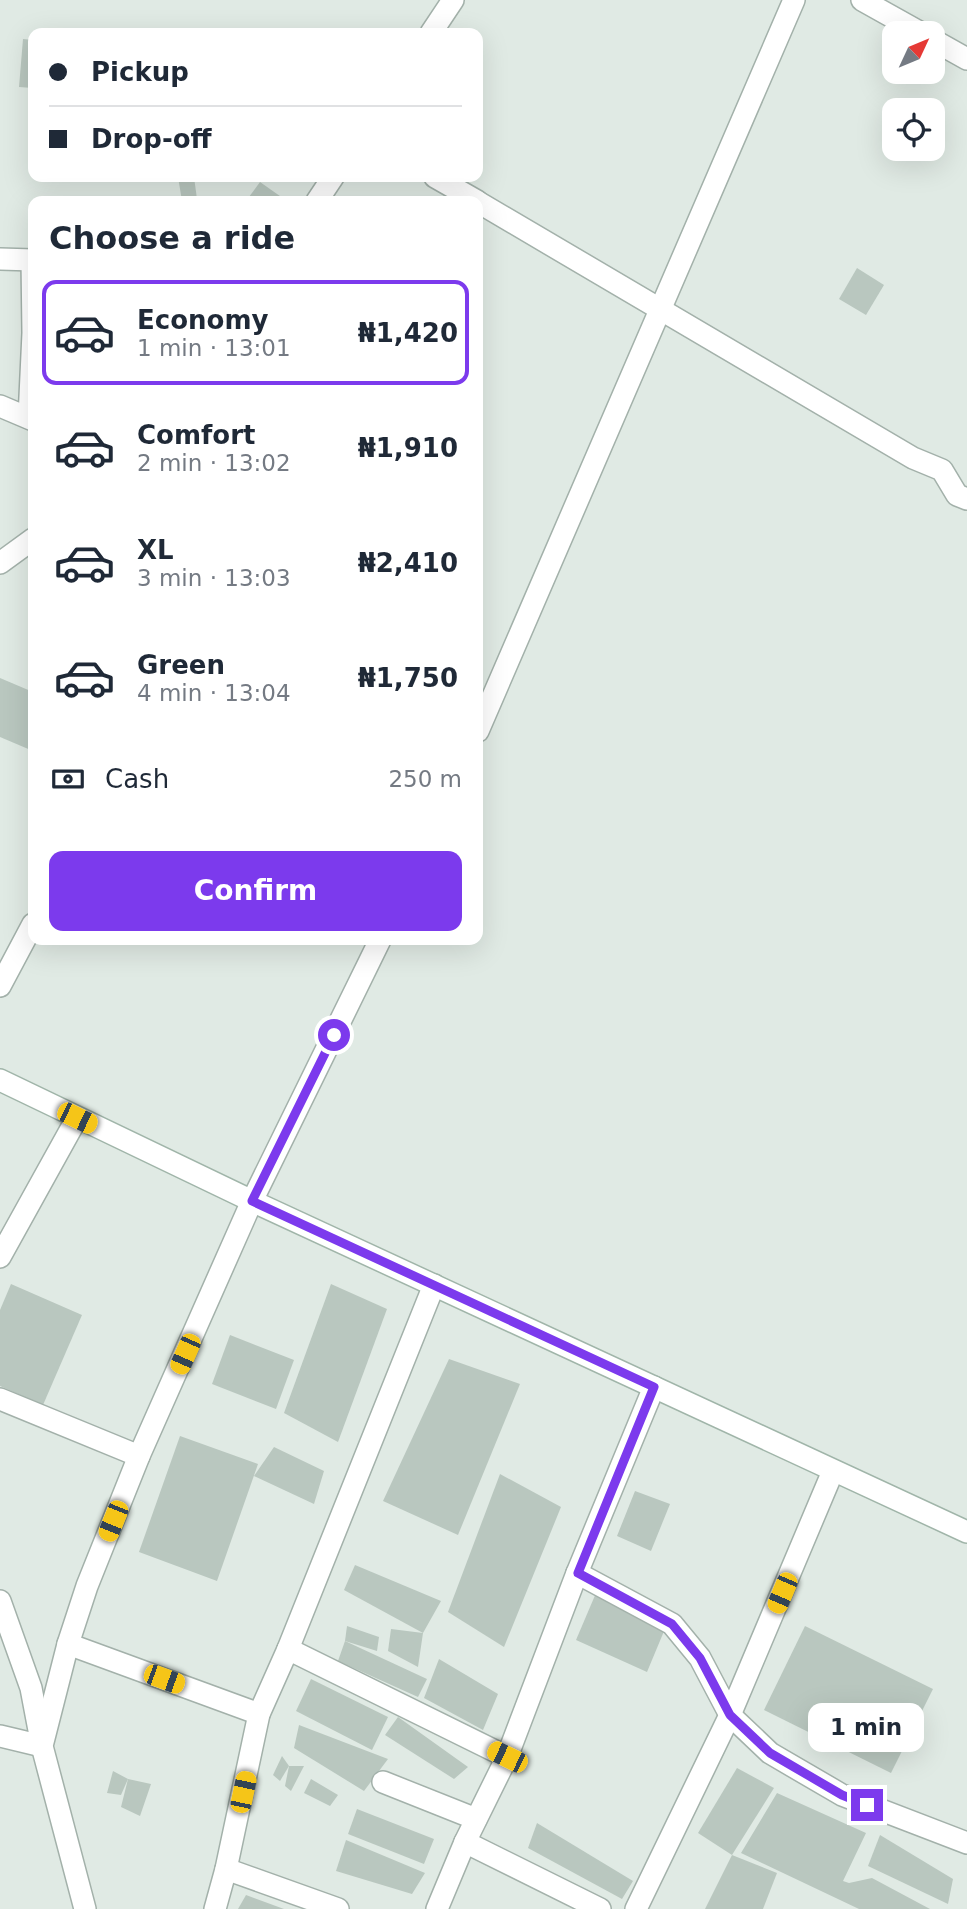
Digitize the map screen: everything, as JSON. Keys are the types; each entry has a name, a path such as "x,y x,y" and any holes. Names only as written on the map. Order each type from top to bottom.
{"street":[{"path":"434,28 453,0"},
{"path":"483,720 794,0"},
{"path":"862,0 900,21"},
{"path":"945,47 967,59"},
{"path":"444,182 468,196"},
{"path":"483,205 913,458 942,470 964,492"},
{"path":"0,259 28,260"},
{"path":"0,406 28,418"},
{"path":"0,563 28,543"},
{"path":"0,986 28,934"},
{"path":"42,1746 68,1644 87,1586 139,1456 252,1201 378,945"},
{"path":"0,1080 252,1201 967,1532"},
{"path":"0,1257 77,1118"},
{"path":"215,1909 259,1714 288,1649 434,1285"},
{"path":"437,1909 465,1842 507,1757 654,1387"},
{"path":"0,1399 139,1456"},
{"path":"636,1909 730,1715 833,1471"},
{"path":"578,1573 672,1624 700,1658 730,1715 770,1753 842,1795 967,1843"},
{"path":"0,1601 31,1688 42,1746 85,1909"},
{"path":"68,1644 259,1714"},
{"path":"288,1649 507,1757"},
{"path":"0,1736 42,1746"},
{"path":"383,1782 476,1819"},
{"path":"465,1842 600,1909"},
{"path":"226,1869 338,1909"}],"building":[{"path":"23,39 28,40 28,88 19,87"},
{"path":"179,182 195,182 197,196 181,196"},
{"path":"260,182 280,196 250,196"},
{"path":"857,268 884,285 866,315 839,299"},
{"path":"0,678 28,690 28,749 0,737"},
{"path":"11,1284 82,1315 43,1405 0,1386 0,1310"},
{"path":"331,1284 387,1309 338,1442 284,1413"},
{"path":"230,1335 294,1360 276,1409 212,1384"},
{"path":"449,1359 520,1384 458,1535 383,1501"},
{"path":"180,1436 258,1464 217,1581 139,1552"},
{"path":"274,1447 324,1471 314,1504 254,1476"},
{"path":"500,1474 561,1507 504,1647 448,1612"},
{"path":"635,1491 670,1504 651,1551 617,1536"},
{"path":"355,1565 441,1601 423,1633 344,1590"},
{"path":"596,1593 667,1624 647,1672 576,1640"},
{"path":"347,1626 379,1637 377,1651 345,1641"},
{"path":"805,1626 933,1689 891,1773 764,1710"},
{"path":"391,1629 423,1633 418,1667 388,1651"},
{"path":"345,1641 427,1679 418,1697 338,1661"},
{"path":"439,1659 498,1694 483,1730 424,1698"},
{"path":"311,1679 388,1717 372,1750 296,1711"},
{"path":"398,1717 468,1767 454,1779 385,1735"},
{"path":"299,1725 388,1759 364,1791 294,1748"},
{"path":"282,1756 289,1766 280,1781 273,1775"},
{"path":"289,1766 304,1766 291,1791 285,1786"},
{"path":"737,1768 774,1788 732,1855 698,1833"},
{"path":"113,1771 128,1779 121,1795 107,1793"},
{"path":"128,1779 151,1784 140,1816 121,1807"},
{"path":"311,1779 338,1795 330,1806 304,1793"},
{"path":"777,1793 866,1833 843,1881 849,1883 872,1878 930,1909 859,1909 741,1853"},
{"path":"357,1809 434,1839 424,1864 348,1834"},
{"path":"537,1823 633,1881 622,1899 528,1848"},
{"path":"880,1835 953,1879 948,1904 868,1866"},
{"path":"346,1840 425,1873 412,1894 336,1871"},
{"path":"732,1855 777,1873 763,1909 705,1909"},
{"path":"246,1895 284,1909 238,1909"}],"route":[{"path":"334,1035 252,1201 654,1387 578,1573 672,1624 700,1658 730,1715 770,1753 842,1795 867,1805"}]}
